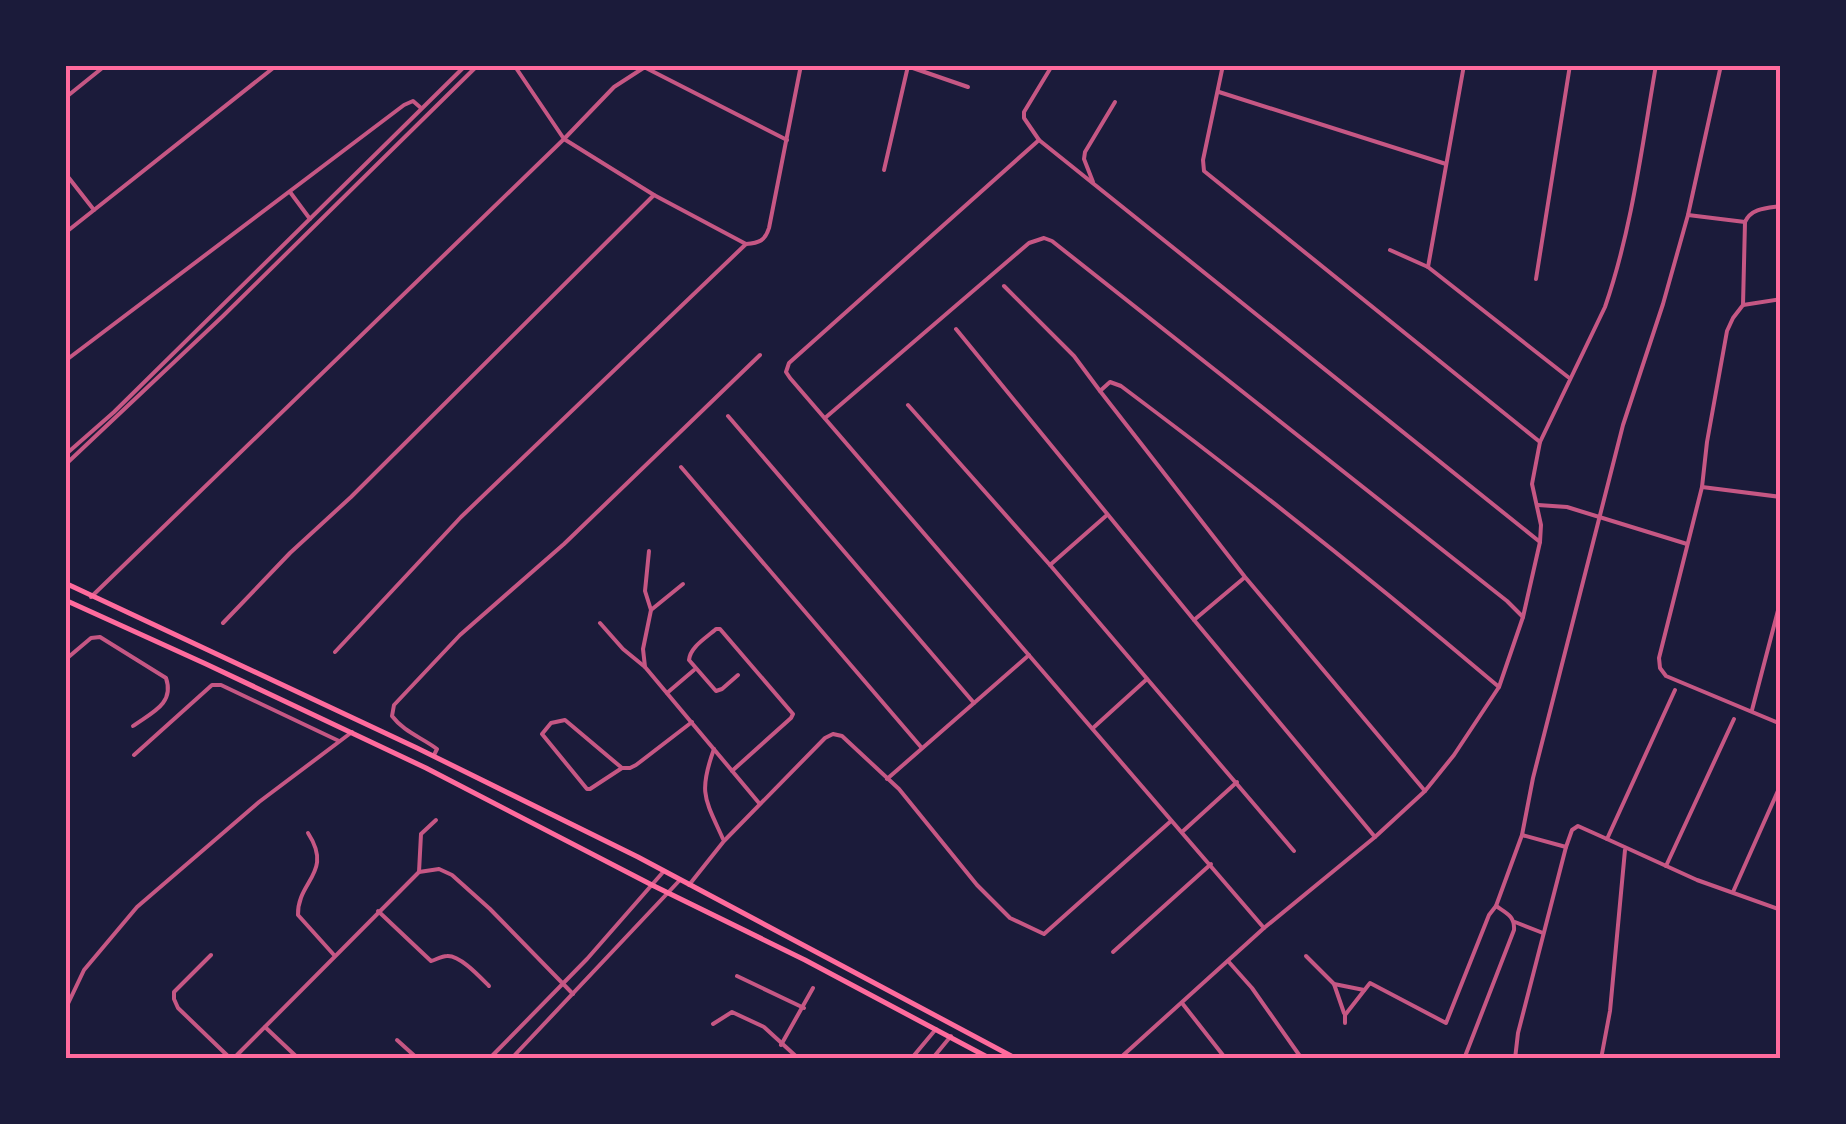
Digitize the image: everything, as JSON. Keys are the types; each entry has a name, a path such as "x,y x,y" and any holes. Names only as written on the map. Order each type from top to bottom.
{"main road":[{"path":"65,583 434,756 664,871 1016,1059"},
{"path":"65,600 442,776 991,1059"}],"street":[{"path":"65,98 106,65"},
{"path":"65,232 277,65"},
{"path":"65,455 127,400 466,65"},
{"path":"65,465 478,65"},
{"path":"514,65 564,139 654,195 746,244 757,243 767,234 801,65"},
{"path":"884,170 907,65 968,87"},
{"path":"1223,65 1202,166 1209,176 1540,442"},
{"path":"1428,267 1464,65"},
{"path":"1536,280 1570,65"},
{"path":"1119,1059 1426,790 1499,688 1540,542 1541,525 1532,484 1540,442 1612,287 1631,210 1656,65"},
{"path":"1345,1015 1370,983 1446,1023 1496,906 1522,835 1533,778 1624,425 1688,215 1720,65"},
{"path":"91,597 614,87 646,66 788,140"},
{"path":"1050,69 1024,112 1038,140 1540,542"},
{"path":"1219,92 1446,164"},
{"path":"65,361 408,102 413,101 421,108"},
{"path":"1094,186 1085,152 1115,102"},
{"path":"1038,140 788,363 786,372 1264,928"},
{"path":"65,173 94,210"},
{"path":"290,192 310,219"},
{"path":"223,623 290,552 352,497 654,195"},
{"path":"1781,206 1755,211 1744,222 1743,305 1727,331 1702,487 1659,658 1666,676 1781,724"},
{"path":"1688,215 1744,222"},
{"path":"825,418 1029,243 1044,238 1522,617"},
{"path":"335,652 461,517 746,244"},
{"path":"1390,250 1428,267 1569,378"},
{"path":"1004,286 1074,356 1245,577 1426,790"},
{"path":"1743,305 1781,299"},
{"path":"956,329 1375,837"},
{"path":"434,756 436,750 398,724 392,716 394,706 460,636 564,544 760,354"},
{"path":"1100,391 1110,382 1122,386 1373,580 1499,688"},
{"path":"908,405 1050,564 1294,851"},
{"path":"728,416 974,704"},
{"path":"680,468 921,747"},
{"path":"1702,487 1781,497"},
{"path":"1538,504 1568,507 1687,544"},
{"path":"1050,564 1108,515"},
{"path":"645,668 643,649 651,610 645,591 648,551"},
{"path":"1194,620 1245,577"},
{"path":"651,610 683,584"},
{"path":"1751,712 1781,598"},
{"path":"600,624 667,692 759,803"},
{"path":"732,771 793,714 720,629 692,650 689,660 716,690 738,674"},
{"path":"65,660 91,638 100,637 166,678 168,696 133,726"},
{"path":"887,779 1029,654"},
{"path":"667,692 696,669"},
{"path":"1093,728 1147,680"},
{"path":"134,755 212,685 221,685 338,741"},
{"path":"1607,839 1676,690"},
{"path":"1666,866 1734,719"},
{"path":"622,768 565,720 551,724 542,734 587,789 622,768 636,765 692,722"},
{"path":"65,1010 84,970 136,907 259,802 352,732"},
{"path":"689,885 759,803 833,734 842,736 899,789 1010,918 1044,934 1172,820"},
{"path":"714,750 705,774 705,799 724,840"},
{"path":"1182,832 1237,782"},
{"path":"1734,892 1781,784"},
{"path":"419,872 422,834 436,820"},
{"path":"1515,1059 1543,933 1574,826 1781,910"},
{"path":"308,833 318,853 313,877 298,904 298,916 334,956"},
{"path":"1522,835 1566,847"},
{"path":"1601,1059 1610,1011 1625,848"},
{"path":"1114,952 1211,864"},
{"path":"211,955 174,992 174,999 178,1008 232,1059 419,872 439,870 452,875 490,909 573,994"},
{"path":"489,1059 563,984 664,871"},
{"path":"511,1059 680,880"},
{"path":"1496,906 1515,922 1543,933"},
{"path":"378,912 431,961 451,957 470,967 489,986"},
{"path":"1464,1059 1515,922"},
{"path":"1306,956 1334,984 1345,1023"},
{"path":"1228,961 1302,1059"},
{"path":"737,976 804,1008"},
{"path":"1334,984 1364,990"},
{"path":"782,1044 814,988"},
{"path":"1182,1003 1226,1059"},
{"path":"713,1024 732,1012 764,1027 800,1059"},
{"path":"265,1027 299,1059"},
{"path":"911,1059 936,1029"},
{"path":"932,1059 951,1036"},
{"path":"397,1040 418,1059"}]}
